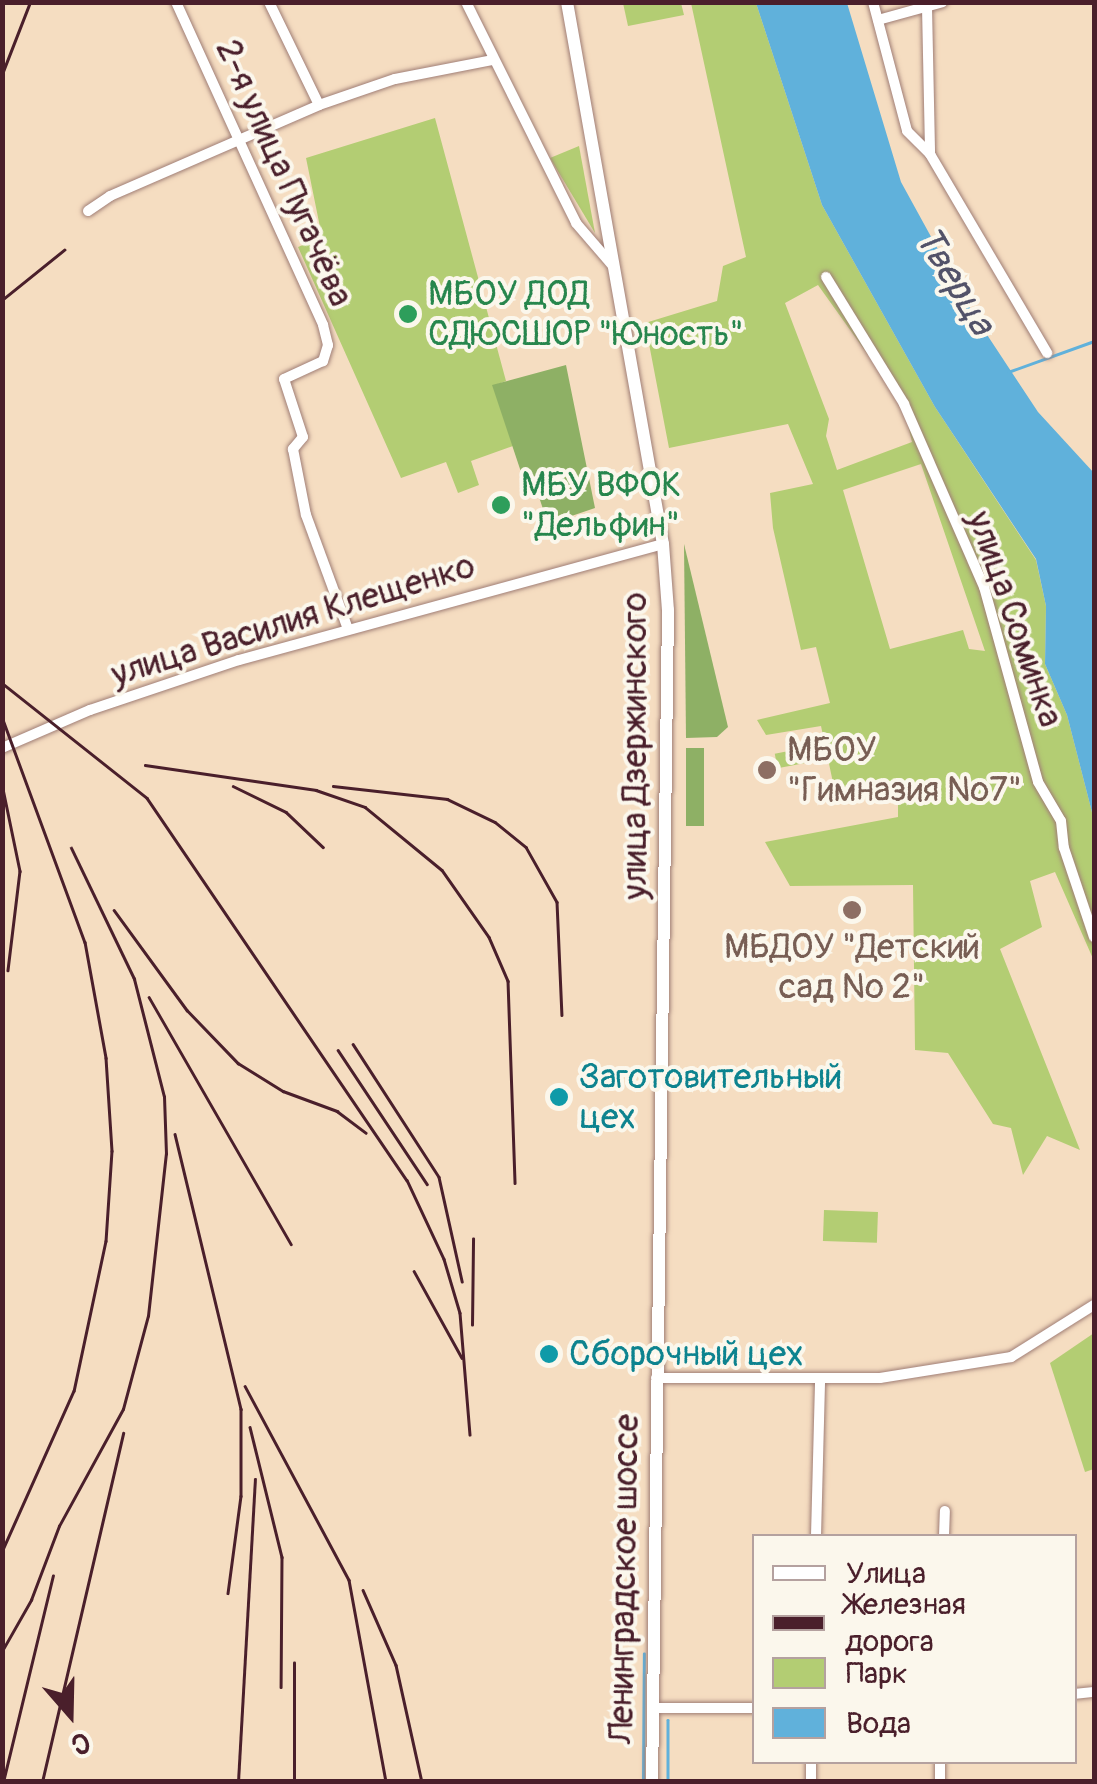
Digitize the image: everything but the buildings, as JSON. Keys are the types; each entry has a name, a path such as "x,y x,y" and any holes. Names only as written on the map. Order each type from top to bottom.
{"main road":[{"name":"улица Дзержинского","path":"567,2 662,544 669,744 656,1378"},
{"name":"Ленинградское шоссе","path":"652,1782 656,1378"}],"street":[{"name":"2-я улица Пугачёва","path":"176,2 242,142 328,344 323,361 284,378 303,437 294,449 306,515 348,629"},
{"path":"270,2 319,105"},
{"path":"466,2 576,222 614,266"},
{"path":"872,2 907,131 930,154 1047,353"},
{"path":"878,20 943,2"},
{"path":"927,7 930,154"},
{"path":"88,211 110,196 242,142 319,105 394,79 493,60"},
{"name":"улица Соминка","path":"826,277 904,404 984,588 1038,782 1061,821 1064,848 1094,937"},
{"name":"улица Василия Клещенко","path":"2,748 139,692 348,629 662,544"},
{"path":"656,1378 768,1374 820,1380 880,1378 1011,1357 1094,1305"},
{"path":"816,1534 820,1380"},
{"path":"944,1534 945,1511"},
{"path":"653,1708 752,1708"}],"green space":[{"path":"623,3 681,3 684,15 628,26"},
{"path":"691,3 756,3 822,205 935,407 1036,560 1046,606 1045,664 1067,715 1094,820 1094,961 1055,872 1030,881 1042,927 1000,949 1080,1150 1047,1136 1023,1175 1011,1128 993,1124 948,1053 915,1050 913,885 790,886 765,842 898,817 898,796 895,786 835,792 821,726 766,735 757,720 830,703 816,647 801,650 773,528 770,493 813,484 788,424 669,448 645,323 717,301 723,266 746,257","holes":["818,285 903,404 912,442 837,470 826,436 829,419 785,303","921,464 985,651 969,649 963,630 890,649 843,490"]},
{"name":"МБОУ ДОД СДЮСШОР \"Юность\"","path":"435,118 506,381 493,386 513,446 471,461 479,485 458,493 446,462 401,478 298,247 322,237 306,158"},
{"path":"579,146 595,233 550,158"},
{"path":"566,365 595,508 548,524 536,488 527,490 492,385"},
{"path":"684,544 728,727 717,737 686,738"},
{"path":"814,746 817,761 778,768 775,754"},
{"path":"686,748 704,748 704,826 686,826"},
{"path":"824,1210 878,1212 877,1243 823,1241"},
{"path":"1094,1333 1094,1469 1085,1472 1050,1363"}],"water":[{"name":"Тверца","path":"756,3 847,3 901,182 974,315 1038,412 1094,473 1094,820 1067,715 1045,664 1046,606 1036,559 935,407 822,205"}],"waterway":[{"path":"1008,372 1094,341"},
{"path":"643,1782 644,1654"},
{"path":"668,1720 668,1781"}],"railway":[{"path":"2,74 30,2"},
{"path":"2,300 64,250"},
{"path":"2,683 147,798 407,1180 444,1259 460,1313 470,1435"},
{"path":"2,717 85,942 106,1058 112,1151 106,1241 74,1391 2,1552"},
{"path":"145,765 316,790 365,807 442,870 489,937 508,981 515,1183"},
{"path":"2,784 20,871 8,970"},
{"path":"233,786 286,812 323,847"},
{"path":"333,786 447,799 495,822 526,847 557,902 562,1015"},
{"path":"2,1651 31,1600 59,1526 123,1409 148,1316 166,1154 164,1097 134,979 71,848"},
{"path":"114,910 187,1010 238,1063 283,1091 337,1111 366,1133"},
{"path":"149,997 291,1244"},
{"path":"353,1044 439,1177 462,1281"},
{"path":"338,1050 427,1184"},
{"path":"175,1134 241,1409 241,1496 228,1593"},
{"path":"472,1325 473,1239"},
{"path":"414,1271 462,1358"},
{"path":"245,1386 349,1580 386,1782"},
{"path":"250,1427 282,1557 281,1687"},
{"path":"42,1782 123,1433"},
{"path":"238,1782 255,1479"},
{"path":"3,1782 53,1576"},
{"path":"363,1590 396,1665 422,1782"},
{"path":"294,1663 294,1782"}],"place":[{"name":"МБОУ ДОД СДЮСШОР \"Юность\"","path":"408,314"},
{"name":"МБУ ВФОК \"Дельфин\"","path":"501,505"},
{"name":"МБОУ \"Гимназия №7\"","path":"767,770"},
{"name":"МБДОУ \"Детский сад № 2\"","path":"852,910"},
{"name":"Заготовительный цех","path":"559,1097"},
{"name":"Сборочный цех","path":"549,1354"}]}
